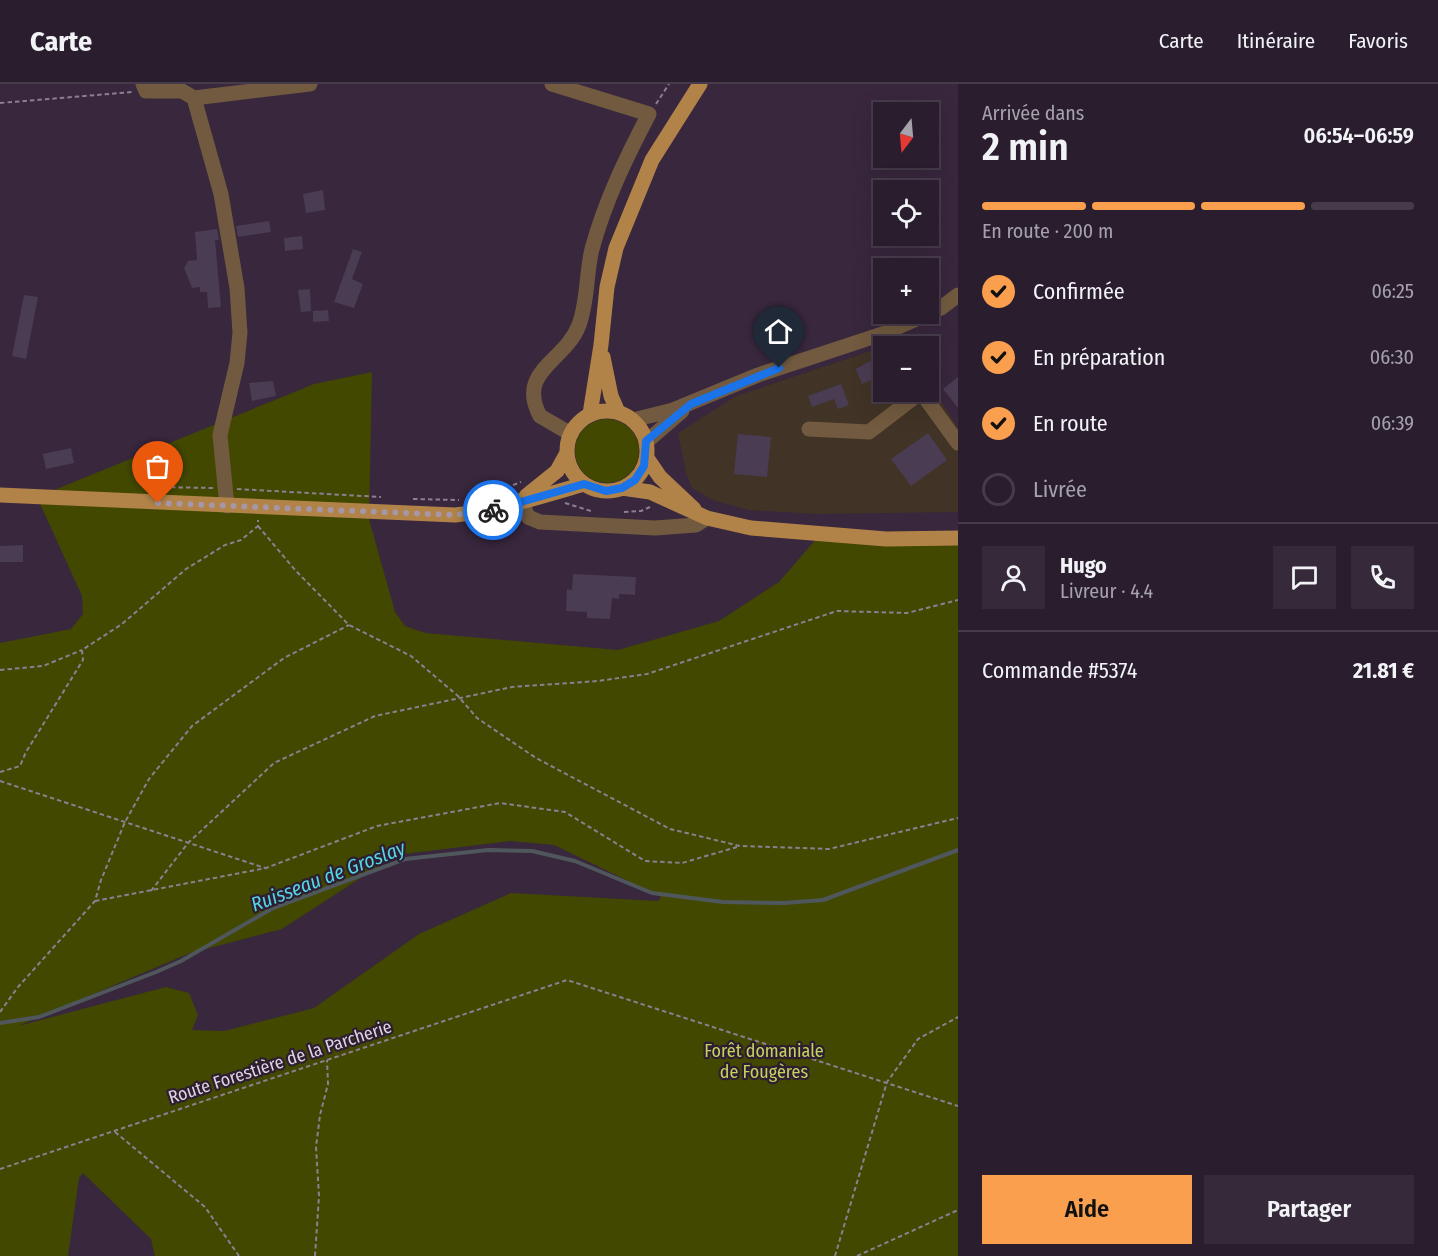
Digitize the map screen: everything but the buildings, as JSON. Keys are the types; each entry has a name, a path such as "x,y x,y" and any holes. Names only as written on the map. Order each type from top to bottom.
{"main road":[{"path":"590,414 602,345 607,287 616,248 629,211 652,160 700,84"},
{"path":"602,345 612,396 618,412"},
{"path":"521,500 557,471 567,453 571,434 579,422 590,414 601,411 618,412 633,420 646,441 647,458 640,474 622,488"},
{"path":"567,453 572,470 584,484 606,491 622,488 638,489 702,516 751,528 886,539 958,538"},
{"path":"647,458 660,477 702,516"},
{"path":"0,495 455,515 489,511 521,500 584,484"}],"street":[{"path":"145,87 182,91 194,98 310,84"},
{"path":"552,84 650,114 621,166 604,210 592,250 579,324 566,346 536,377 532,394 540,416 571,434"},
{"path":"194,98 222,194 237,288 240,333 237,363 220,435 227,506"},
{"path":"895,336 941,308 958,294"},
{"path":"633,420 691,404 758,375 873,344"},
{"path":"809,429 869,432 908,402"},
{"path":"928,402 958,443"},
{"path":"646,441 691,404"},
{"path":"521,500 528,517 540,522 655,528 696,525 702,516"}],"path":[{"path":"650,114 669,84"},
{"path":"0,103 145,87"},
{"path":"483,497 524,481"},
{"path":"147,487 226,488 383,498"},
{"path":"555,492 565,503 592,511"},
{"path":"620,512 641,511 650,507 658,496"},
{"path":"406,499 461,500"},
{"path":"256,506 258,526 296,571 349,626 411,656 458,696 477,718 556,769 670,829 740,846 829,849 958,818"},
{"path":"0,670 43,666 82,650 122,624 186,569 225,545 241,540 258,526"},
{"path":"151,891 188,843 274,763 375,716 458,696 512,687 598,681 647,674 837,611 907,612 958,600"},
{"path":"0,1012 18,987 95,901 101,880 125,822 149,779 192,726 284,658 349,626"},
{"path":"0,772 20,766 26,752 83,660 82,650"},
{"path":"0,781 266,868"},
{"path":"95,901 266,868 377,826 500,803 565,812 645,861 682,863 740,846"},
{"name":"Route Forestière de la Parcherie","path":"0,1169 567,980 887,1082"},
{"path":"835,1256 887,1082 918,1038 958,1017"},
{"path":"315,1256 319,1196 316,1147 320,1115 328,1084 327,1060"},
{"path":"887,1082 958,1106"},
{"path":"114,1131 205,1207 239,1256"},
{"path":"857,1256 958,1210"}],"shaded area":[{"path":"873,350 873,402 939,402 939,398 958,428 958,512 817,514 749,510 712,500 692,488 686,473 678,433 736,396"}],"green space":[{"name":"Forêt domaniale de Fougères","path":"372,372 369,519 395,612 405,626 425,633 618,650 719,621 779,582 824,530 958,541 958,1256 155,1256 151,1239 83,1173 79,1178 68,1256 0,1256 0,643 71,629 83,614 82,596 37,497 314,384","holes":["511,841 554,845 661,897 658,901 511,893 419,934 314,1008 224,1031 192,1030 198,1015 189,993 166,987 18,1026 190,953 282,929 396,855"]},
{"path":"601,419 613,419 630,428 637,439 639,451 637,463 630,474 613,483 601,483 589,478 580,469 575,457 575,445 580,433 589,424"}],"waterway":[{"name":"Ruisseau de Groslay","path":"0,1023 39,1017 156,972 181,961 273,908 405,859 488,850 532,851 575,861 652,893 723,902 784,903 823,900 958,850"}],"way so far":[{"path":"158,503 455,515 493,510"}],"route":[{"path":"493,510 521,500 584,484 606,491 622,488 640,474 647,458 646,441 691,404 779,368"}]}
